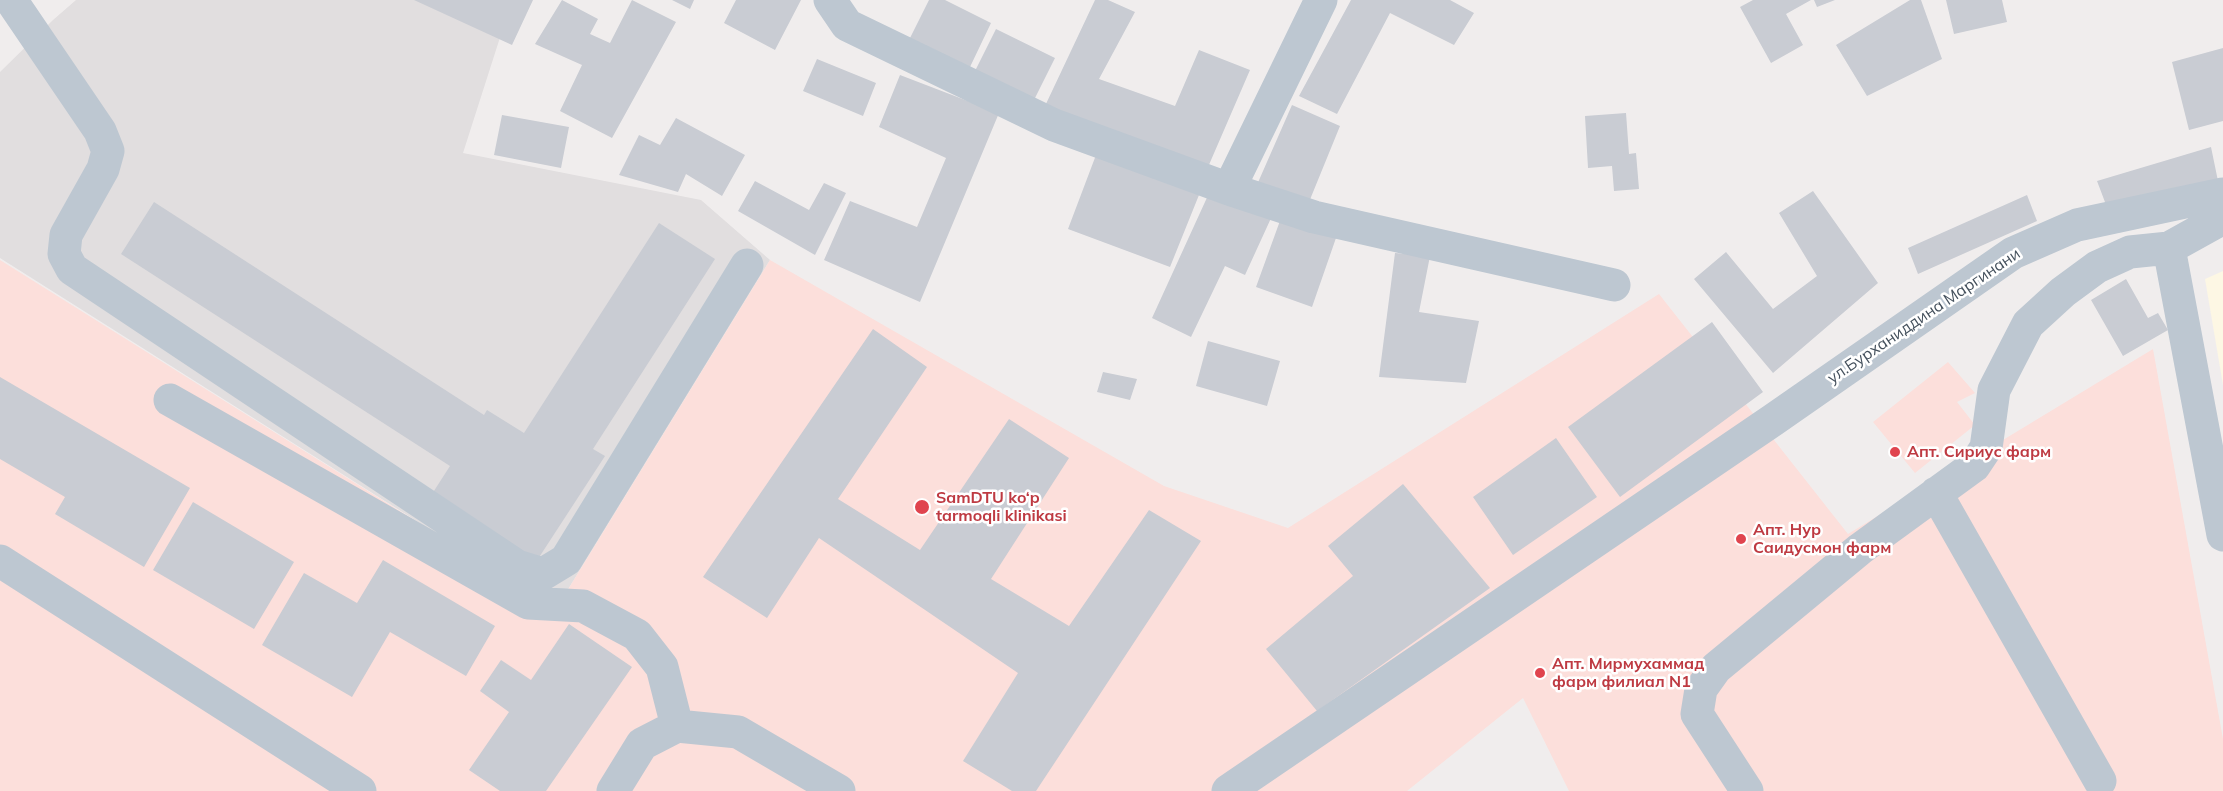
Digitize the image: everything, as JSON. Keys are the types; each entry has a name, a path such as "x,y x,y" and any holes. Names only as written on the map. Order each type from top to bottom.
{"street":[{"path":"11,0 100,131 108,151 103,169 66,235 64,254 72,269 517,566 543,574 566,560 747,265"},
{"path":"830,0 847,25 1054,125 1229,189 1314,217 1614,285"},
{"path":"1229,189 1321,0"},
{"name":"ул.Бурханиддина Маргинани","path":"1228,791 1773,420 2013,253 2077,225 2223,194"},
{"path":"1747,791 1697,714 1701,689 1716,668 1860,549 1974,466 1986,448 1994,390 2028,324 2063,292 2097,267 2130,252 2169,248 2223,218"},
{"path":"2169,248 2223,535"},
{"path":"170,400 528,603 584,606 637,635 662,667 677,726"},
{"path":"1936,493 2100,781"},
{"path":"0,561 360,791"},
{"path":"613,791 642,744 677,726 738,732 839,791"}],"shaded area":[{"path":"76,0 512,0 463,153 701,200 770,260 556,609 0,258 0,72"},
{"name":"SamDTU ko‘p tarmoqli klinikasi","path":"0,260 556,609 770,260 1164,486 1288,528 1659,294 1848,534 2153,349 2223,739 2223,791 1569,791 1523,698 1407,791 0,791"},
{"path":"2223,271 2223,385 2205,279"},
{"path":"1948,362 1975,393 1957,402 1975,425 1915,473 1873,422"}],"building":[{"path":"414,0 533,0 512,45"},
{"path":"562,0 598,19 590,34 610,43 632,0 676,22 612,138 560,111 582,65 535,44"},
{"path":"672,0 694,0 690,9"},
{"path":"736,0 801,0 775,50 724,23"},
{"path":"929,0 945,0 991,23 970,67 910,38"},
{"path":"1095,0 1108,0 1135,12 1099,79 1175,106 1199,50 1250,70 1205,174 1045,106"},
{"path":"1351,0 1450,0 1474,13 1454,45 1390,13 1337,114 1299,96"},
{"path":"1753,0 1811,0 1786,14 1803,45 1771,63 1740,7"},
{"path":"1814,0 1835,0 1817,7"},
{"path":"1910,0 1921,0 1942,59 1867,96 1836,45"},
{"path":"1946,0 2002,0 2007,22 1954,34"},
{"path":"996,29 1055,58 1033,102 974,73"},
{"path":"2223,48 2223,121 2189,130 2172,62"},
{"path":"817,59 876,83 863,116 803,91"},
{"path":"900,75 999,113 920,302 824,260 850,201 917,227 946,158 879,127"},
{"path":"1292,105 1340,126 1309,202 1256,187"},
{"path":"1626,113 1629,154 1636,153 1639,189 1614,191 1612,166 1588,168 1585,116"},
{"path":"502,115 569,127 561,168 494,155"},
{"path":"676,118 745,155 722,196 686,174 678,192 619,175 639,135 660,145"},
{"path":"2211,147 2218,181 2108,210 2097,181"},
{"path":"1096,155 1201,190 1170,267 1068,229"},
{"path":"755,181 809,210 824,183 846,193 815,255 738,211"},
{"path":"1210,191 1272,216 1245,275 1225,266 1191,337 1152,318"},
{"path":"1813,191 1878,283 1773,373 1694,279 1726,252 1773,309 1817,276 1779,213"},
{"path":"2027,195 2037,221 1918,274 1908,248"},
{"path":"154,202 484,415 487,410 524,433 659,223 715,259 593,449 605,456 536,562 432,494 450,466 121,254"},
{"path":"1281,218 1336,238 1312,307 1256,287"},
{"path":"1395,253 1430,256 1419,312 1479,321 1466,383 1379,377"},
{"path":"2126,279 2148,318 2158,313 2168,330 2123,356 2091,300"},
{"path":"1712,322 1763,392 1620,497 1568,427"},
{"path":"873,329 927,367 838,499 920,550 1009,419 1069,458 991,579 1069,626 1149,510 1201,541 1036,791 1012,791 963,761 1018,673 819,538 767,618 703,577"},
{"path":"1208,341 1280,361 1267,406 1196,386"},
{"path":"1103,372 1137,379 1130,400 1097,392"},
{"path":"0,377 190,488 144,567 55,514 65,497 0,459"},
{"path":"1556,438 1597,497 1513,555 1473,497"},
{"path":"1403,484 1490,588 1317,711 1266,649 1353,576 1328,546"},
{"path":"193,502 294,562 254,629 153,570"},
{"path":"383,560 495,626 466,676 390,632 352,697 262,645 304,573 357,603"},
{"path":"569,624 632,667 546,791 500,791 469,770 509,712 480,691 501,660 531,680"}],"place":[{"name":"Апт. Сириус фарм","path":"1895,452"},
{"name":"SamDTU ko‘p tarmoqli klinikasi","path":"922,507"},
{"name":"Апт. Нур Саидусмон фарм","path":"1741,539"},
{"name":"Апт. Мирмухаммад фарм филиал N1","path":"1540,673"}]}
